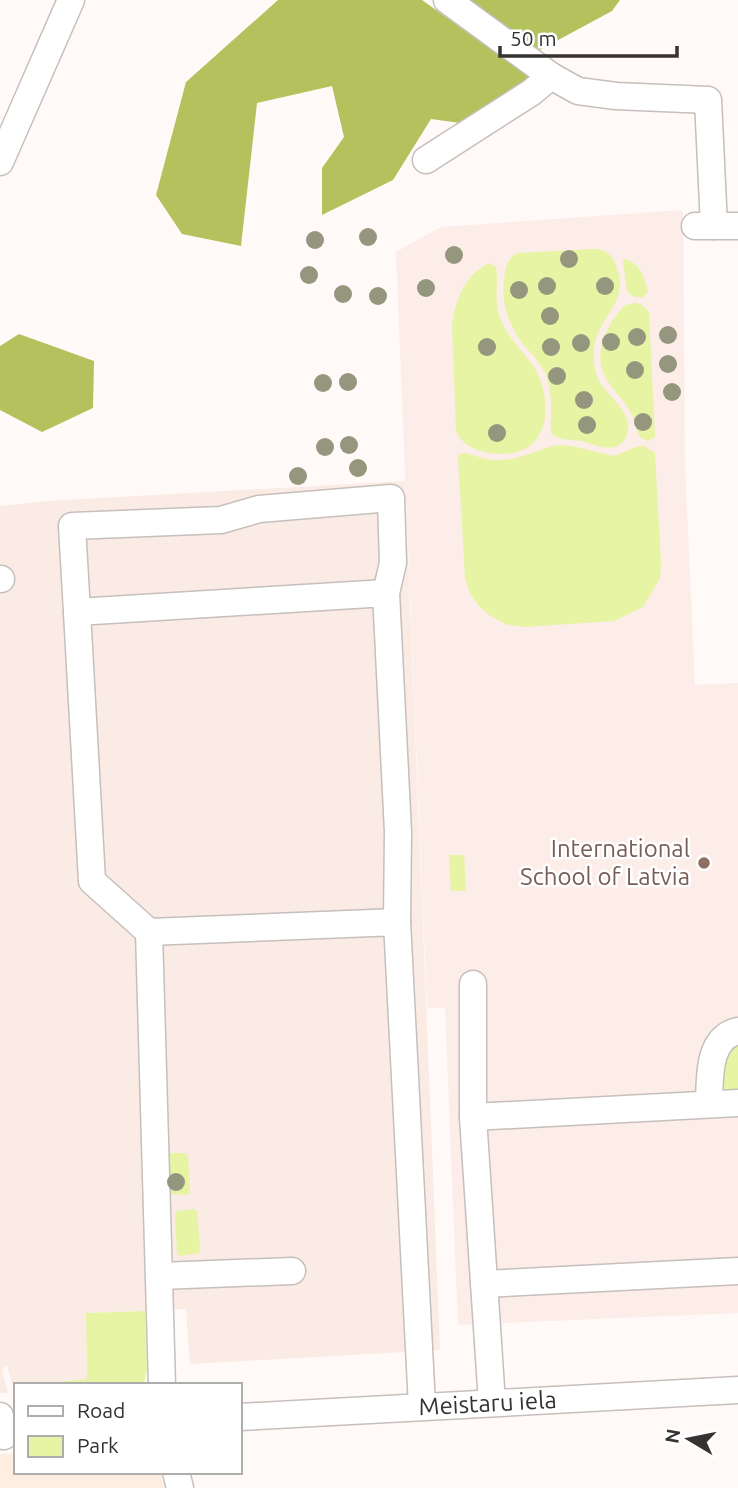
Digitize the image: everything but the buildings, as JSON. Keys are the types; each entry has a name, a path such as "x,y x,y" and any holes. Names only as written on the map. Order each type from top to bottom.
{"street":[{"path":"0,162 71,0"},
{"path":"447,0 551,76 579,91 616,96 708,100 716,226"},
{"path":"426,160 532,92 551,76"},
{"path":"397,922 149,932 92,881 72,526 221,520 259,509 391,498 393,563 386,593 398,832 397,922 422,1406"},
{"path":"77,612 386,593"},
{"path":"149,932 162,1383"},
{"path":"473,984 473,1117 492,1403"},
{"path":"709,1104 711,1068 717,1045 738,1031"},
{"path":"473,1117 738,1103"},
{"path":"159,1276 292,1271"},
{"path":"484,1284 738,1271"},
{"name":"Meistaru iela","path":"242,1416 738,1390"}],"shaded area":[{"path":"683,210 685,465 695,685 738,683 738,1313 458,1325 445,1008 427,1008 396,252 441,227"},
{"path":"405,481 440,1350 190,1364 186,1309 86,1313 87,1379 14,1383 13,1386 7,1366 2,1369 8,1393 0,1393 0,506"},
{"path":"14,1453 14,1474 160,1474 164,1488 0,1488 0,1454"}],"green space":[{"path":"278,0 422,0 530,77 482,126 431,119 393,180 322,215 322,168 344,137 332,86 257,103 241,246 182,234 156,195 186,82"},
{"path":"467,0 620,0 612,11 536,52"},
{"path":"594,249 604,251 615,263 620,288 597,336 594,352 598,379 623,412 628,426 623,441 607,448 561,439 551,433 551,396 548,381 538,361 513,329 503,290 508,262 517,253"},
{"path":"624,259 634,263 643,276 648,292 643,297 634,296 627,290"},
{"path":"489,263 496,267 497,306 501,320 536,371 545,403 542,429 532,444 519,451 498,454 467,445 456,430 453,316 468,281"},
{"path":"637,303 644,306 649,313 655,437 648,441 640,437 630,411 602,371 601,361 603,340 612,321 625,305"},
{"path":"19,334 94,361 93,408 42,432 0,410 0,346"},
{"path":"558,445 614,456 644,446 655,453 660,578 643,607 614,621 524,627 505,624 478,605 465,578 458,457 465,453 501,460"},
{"path":"449,855 464,855 466,891 451,891"},
{"path":"734,1045 738,1045 738,1094 723,1095 721,1068"},
{"path":"185,1153 188,1156 190,1192 187,1195 169,1194 164,1155"},
{"path":"194,1209 197,1212 199,1253 180,1256 177,1253 175,1215 177,1211"},
{"path":"145,1311 147,1368 144,1383 46,1383 87,1379 86,1313"}],"place":[{"name":"International School of Latvia","path":"704,863"}]}
